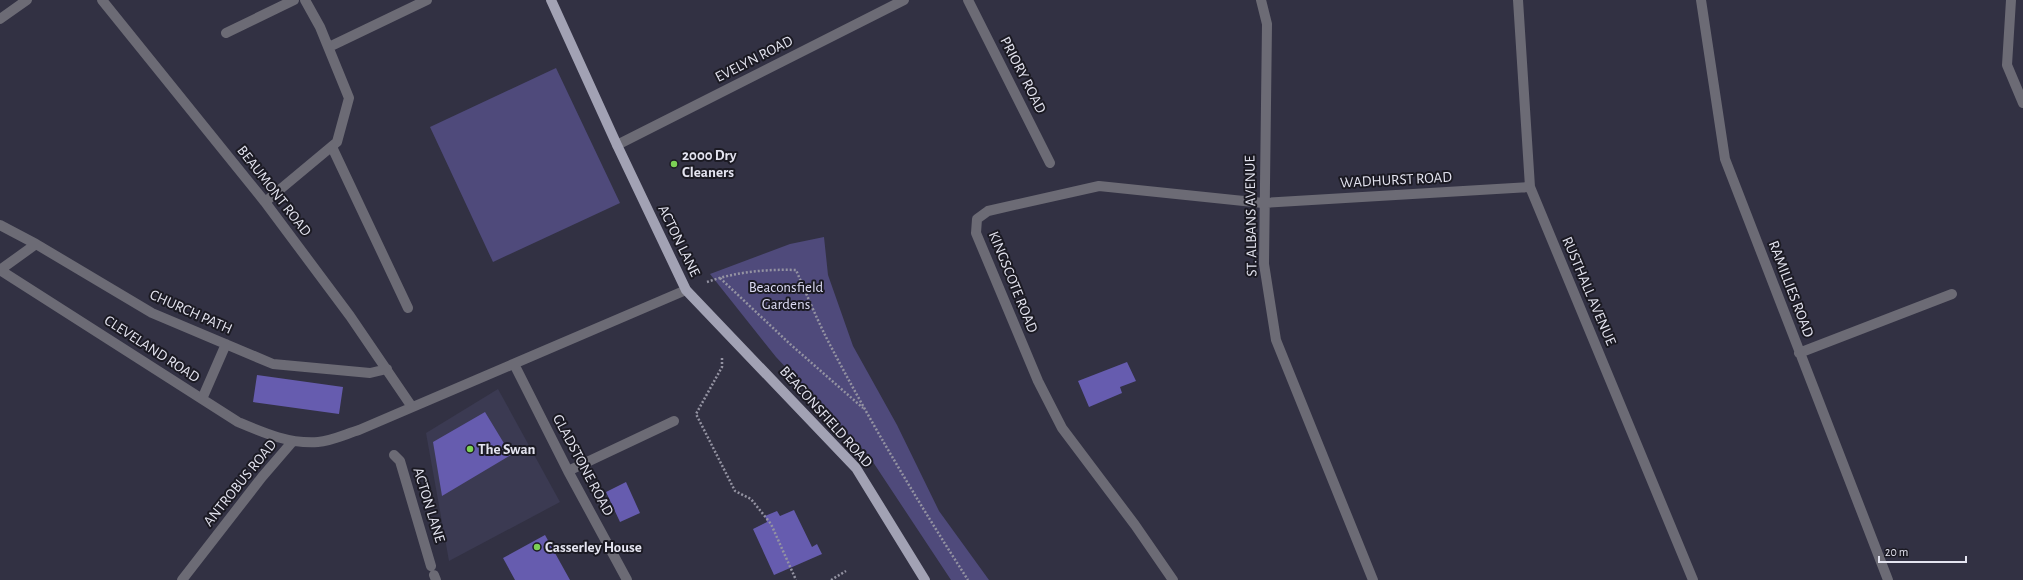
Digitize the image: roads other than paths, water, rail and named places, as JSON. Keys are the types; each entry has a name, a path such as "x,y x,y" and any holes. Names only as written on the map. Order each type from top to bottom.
{"main road":[{"name":"ACTON LANE","path":"551,0 617,145 686,290"},
{"name":"BEACONSFIELD ROAD","path":"686,290 856,468 925,580"}],"street":[{"path":"0,19 27,0"},
{"name":"BEAUMONT ROAD","path":"102,0 265,202 387,369 412,407"},
{"path":"226,33 294,0"},
{"path":"265,202 338,142 349,98 329,47 305,0"},
{"path":"329,47 427,0"},
{"name":"EVELYN ROAD","path":"617,145 904,0"},
{"name":"PRIORY ROAD","path":"968,0 1050,163"},
{"name":"ST. ALBANS AVENUE","path":"1260,0 1267,24 1264,264 1276,340 1373,580"},
{"name":"RUSTHALL AVENUE","path":"1518,0 1530,188 1693,580"},
{"name":"RAMILLIES ROAD","path":"1700,0 1725,159 1888,580"},
{"path":"2011,0 2007,65 2023,103"},
{"path":"332,147 408,308"},
{"name":"KINGSCOTE ROAD","path":"1173,580 1135,525 1062,428 1038,381 976,233 977,219 988,211 1098,186 1264,203"},
{"name":"WADHURST ROAD","path":"1264,203 1530,188"},
{"name":"CHURCH PATH","path":"0,225 36,244 152,313 273,364 370,373 387,369"},
{"path":"0,270 36,244"},
{"name":"CLEVELAND ROAD","path":"0,270 238,422 268,435 293,441"},
{"name":"ACTON LANE","path":"412,407 686,290"},
{"path":"1799,353 1952,294"},
{"path":"202,399 226,344"},
{"name":"GLADSTONE ROAD","path":"514,364 568,471 627,580"},
{"name":"ANTROBUS ROAD","path":"182,580 262,477 293,441 319,442 360,430 412,407"},
{"path":"568,471 674,421"},
{"name":"ACTON LANE","path":"394,455 400,461 434,573"}],"place":[{"name":"2000 Dry Cleaners","path":"674,164"},
{"name":"The Swan","path":"470,449"},
{"name":"Casserley House","path":"537,547"}],"park label":[{"name":"Beaconsfield Gardens","path":"786,296"}]}
